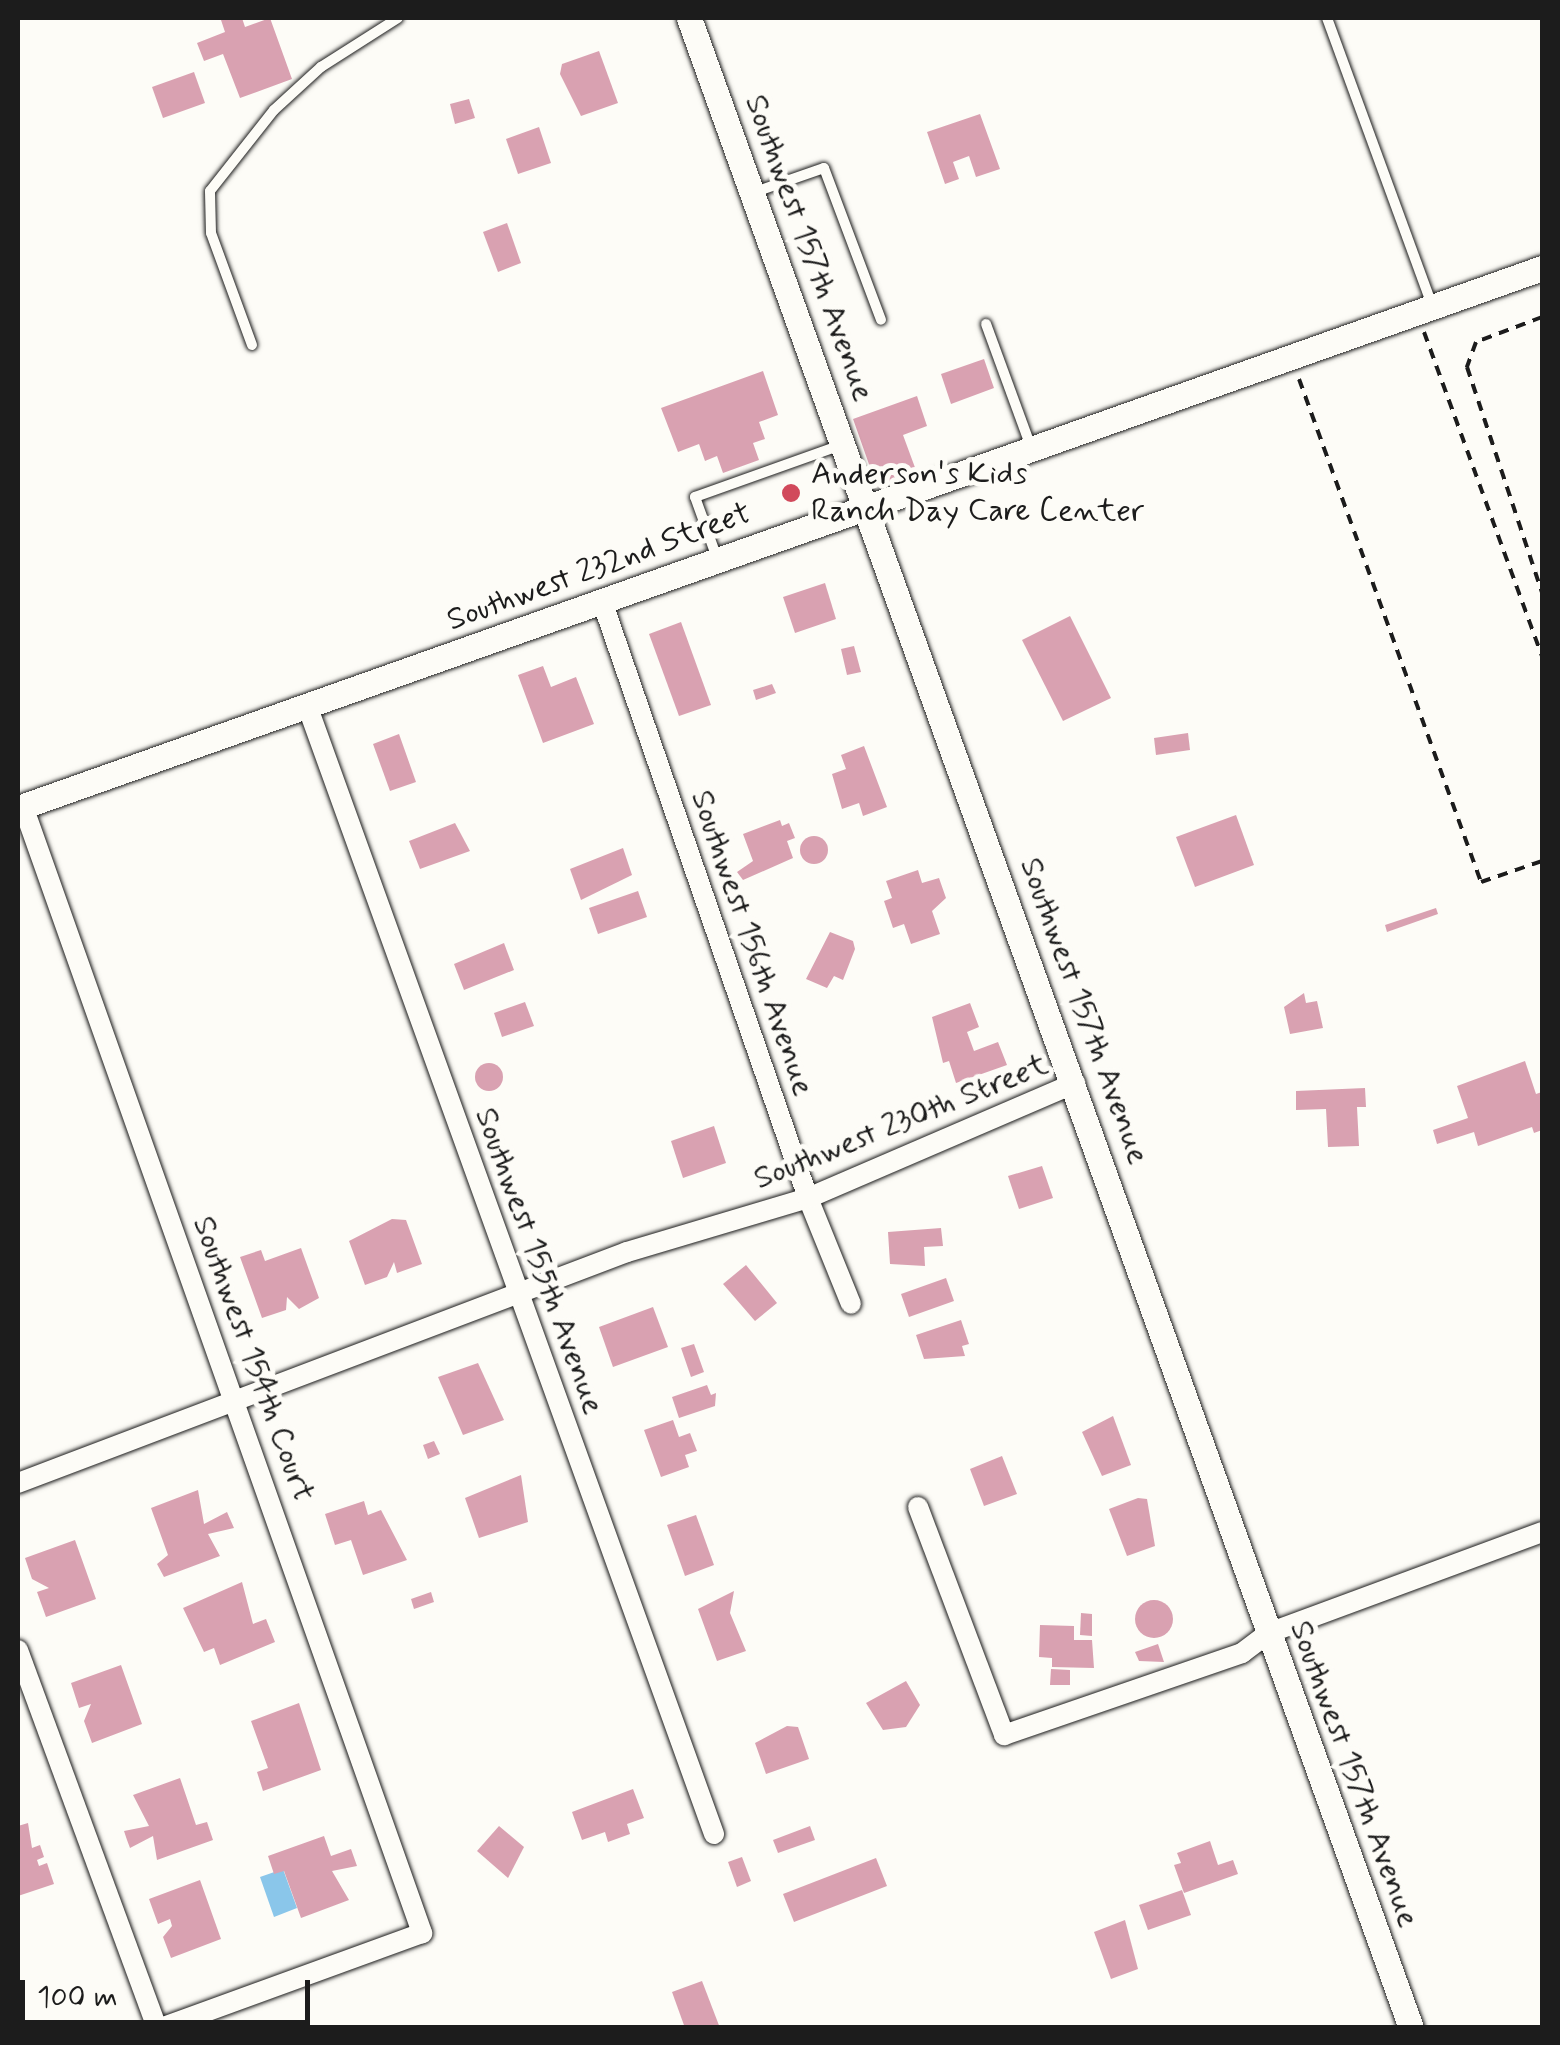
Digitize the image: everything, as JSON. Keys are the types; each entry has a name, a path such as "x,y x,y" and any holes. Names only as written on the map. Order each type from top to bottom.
{"street":[{"name":"Southwest 157th Avenue","path":"689,18 869,504 1411,2028"},
{"name":"Southwest 232nd Street","path":"20,807 1542,268"},
{"name":"Southwest 156th Avenue","path":"602,600 808,1198 851,1304"},
{"name":"Southwest 155th Avenue","path":"308,708 714,1834"},
{"name":"Southwest 154th Court","path":"20,807 237,1400 422,1934 159,2028"},
{"name":"Southwest 230th Street","path":"18,1483 518,1294 808,1198 1075,1083"},
{"path":"918,1507 1004,1735 1242,1653 1269,1632 1542,1532"},
{"path":"18,1650 159,2028"}],"lane":[{"path":"252,344 211,233 210,191 274,110 321,67 398,18"},
{"path":"1327,18 1425,310"},
{"path":"754,192 824,168 881,320"},
{"path":"986,324 1032,448"},
{"path":"718,559 694,497 846,444"}],"path":[{"path":"1425,310 1542,657"},
{"path":"1542,317 1476,342 1467,367 1542,593"},
{"path":"1291,357 1480,882 1542,860"}],"water":[{"path":"283,1869 297,1908 274,1917 260,1877"}],"building":[{"path":"242,18 245,27 270,18 292,79 240,98 223,54 204,61 197,43 225,32 221,20"},
{"path":"599,51 618,103 581,116 560,74 562,64"},
{"path":"194,72 205,103 163,118 152,87"},
{"path":"469,99 475,118 455,124 450,104"},
{"path":"980,114 1000,169 976,177 969,156 953,162 959,179 945,184 927,132"},
{"path":"539,127 551,163 518,174 506,139"},
{"path":"507,223 521,263 498,272 483,232"},
{"path":"984,359 994,388 951,404 941,374"},
{"path":"763,371 778,415 759,422 765,439 753,443 759,460 723,473 717,456 705,461 699,444 678,452 661,408"},
{"path":"917,396 927,426 903,435 917,473 877,487 853,419"},
{"path":"825,583 836,619 795,633 783,597"},
{"path":"1070,616 1111,698 1063,721 1022,640"},
{"path":"681,622 711,705 679,716 649,634"},
{"path":"854,646 861,672 847,675 841,649"},
{"path":"543,666 551,687 576,677 594,724 543,743 518,675"},
{"path":"772,684 776,693 756,700 753,690"},
{"path":"1188,733 1190,750 1156,755 1154,738"},
{"path":"399,734 416,782 390,791 373,744"},
{"path":"864,746 887,807 863,816 859,803 842,809 832,774 846,769 841,755"},
{"path":"1236,815 1254,865 1195,887 1176,837"},
{"path":"780,820 782,826 789,823 795,838 787,841 793,858 743,880 737,872 753,861 743,834"},
{"path":"455,823 470,851 420,869 409,841"},
{"path":"814,836 824,840 828,850 824,860 814,864 804,860 800,850 804,840"},
{"path":"623,848 632,875 581,900 570,869"},
{"path":"918,870 922,883 939,878 946,898 932,911 940,934 911,944 904,924 893,928 884,901 892,898 886,881"},
{"path":"638,891 647,917 598,934 589,908"},
{"path":"1436,908 1438,914 1387,932 1385,925"},
{"path":"830,932 853,941 855,949 843,980 834,976 827,988 806,979"},
{"path":"504,943 514,970 464,990 454,964"},
{"path":"1304,993 1306,1003 1317,1001 1323,1028 1290,1034 1284,1007"},
{"path":"525,1002 534,1026 502,1037 494,1013"},
{"path":"970,1003 979,1027 967,1032 974,1051 998,1042 1007,1065 956,1083 949,1061 943,1063 932,1017"},
{"path":"1525,1061 1536,1094 1542,1092 1542,1130 1534,1133 1532,1127 1478,1146 1474,1132 1437,1144 1433,1130 1468,1118 1457,1086"},
{"path":"489,1063 499,1067 503,1077 499,1087 489,1091 479,1087 475,1077 479,1067"},
{"path":"1365,1088 1366,1107 1357,1107 1359,1146 1328,1147 1326,1109 1296,1110 1296,1091"},
{"path":"714,1126 726,1163 683,1178 671,1141"},
{"path":"1042,1166 1053,1198 1019,1209 1008,1176"},
{"path":"392,1219 406,1220 422,1264 397,1273 394,1262 387,1277 365,1285 349,1241"},
{"path":"941,1228 943,1246 924,1247 925,1266 890,1264 888,1232"},
{"path":"301,1248 319,1298 299,1309 287,1297 286,1310 262,1318 240,1257 261,1250 265,1261"},
{"path":"746,1265 777,1303 755,1321 723,1284"},
{"path":"946,1278 954,1301 909,1317 901,1294"},
{"path":"653,1307 668,1347 613,1367 599,1327"},
{"path":"961,1320 969,1344 962,1346 965,1356 924,1359 916,1335"},
{"path":"694,1344 704,1372 691,1377 681,1348"},
{"path":"478,1363 504,1420 463,1435 438,1377"},
{"path":"707,1385 711,1395 716,1393 715,1406 679,1418 672,1397"},
{"path":"1113,1416 1131,1465 1102,1476 1082,1432"},
{"path":"673,1420 679,1437 690,1433 697,1451 685,1455 689,1467 661,1477 644,1430"},
{"path":"434,1441 440,1454 428,1459 423,1445"},
{"path":"1002,1456 1017,1494 984,1506 970,1469"},
{"path":"521,1475 528,1522 479,1538 465,1498"},
{"path":"198,1490 204,1524 227,1512 234,1528 208,1534 220,1556 164,1577 157,1564 168,1555 151,1508"},
{"path":"1138,1498 1147,1499 1155,1546 1127,1556 1109,1509"},
{"path":"364,1501 368,1515 381,1510 407,1560 363,1575 351,1540 335,1545 325,1514"},
{"path":"696,1515 714,1565 685,1576 667,1525"},
{"path":"75,1540 96,1599 46,1617 37,1592 49,1588 32,1579 25,1558"},
{"path":"242,1582 253,1624 266,1619 275,1642 220,1665 214,1648 204,1652 183,1608"},
{"path":"734,1591 730,1613 746,1651 717,1661 698,1609"},
{"path":"431,1592 434,1602 414,1609 411,1599"},
{"path":"1154,1600 1167,1606 1173,1619 1167,1632 1154,1638 1141,1632 1135,1619 1141,1606"},
{"path":"1081,1613 1092,1614 1092,1636 1080,1635"},
{"path":"1040,1625 1074,1626 1074,1640 1092,1640 1094,1668 1052,1667 1052,1658 1039,1657"},
{"path":"1158,1644 1164,1662 1139,1661 1135,1652"},
{"path":"121,1665 142,1724 92,1743 84,1721 91,1704 79,1708 71,1683"},
{"path":"1051,1669 1070,1670 1070,1685 1050,1685"},
{"path":"906,1681 920,1705 906,1727 883,1730 866,1703"},
{"path":"299,1703 321,1770 263,1791 257,1772 268,1768 251,1721"},
{"path":"787,1726 798,1727 809,1759 766,1774 755,1743"},
{"path":"180,1778 196,1825 207,1822 213,1840 157,1860 153,1836 130,1848 124,1831 149,1826 133,1795"},
{"path":"633,1789 644,1818 627,1824 630,1834 608,1842 605,1832 582,1840 572,1812"},
{"path":"28,1823 32,1848 40,1845 44,1857 37,1860 39,1866 47,1863 54,1884 18,1896 18,1826"},
{"path":"499,1826 524,1847 508,1878 477,1851"},
{"path":"810,1826 815,1840 778,1853 773,1840"},
{"path":"324,1836 331,1856 351,1849 357,1866 332,1871 349,1900 301,1918 284,1871 274,1874 268,1856"},
{"path":"1210,1841 1218,1865 1233,1860 1238,1874 1184,1893 1174,1865 1181,1863 1177,1853"},
{"path":"742,1857 751,1881 737,1887 728,1862"},
{"path":"876,1858 887,1886 794,1922 783,1894"},
{"path":"200,1880 221,1939 171,1958 163,1937 172,1926 170,1919 158,1924 149,1899"},
{"path":"1182,1890 1191,1915 1148,1930 1139,1905"},
{"path":"1125,1920 1138,1969 1111,1979 1094,1932"},
{"path":"702,1981 720,2028 685,2028 672,1992"}],"place":[{"name":"Anderson's Kids Ranch Day Care Center","path":"791,493"}]}
